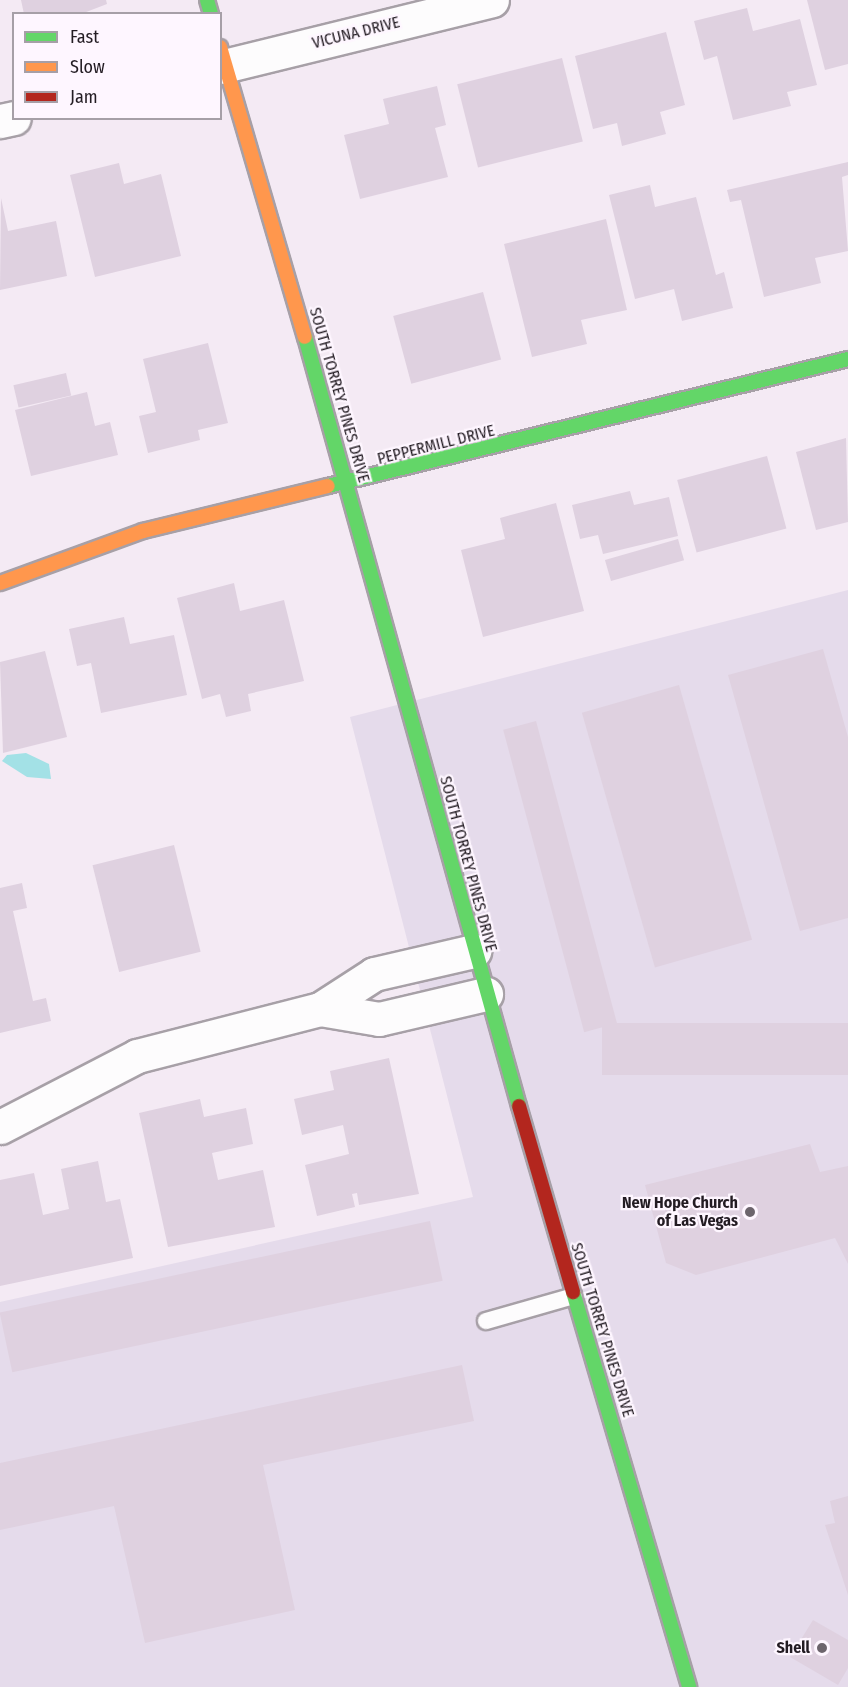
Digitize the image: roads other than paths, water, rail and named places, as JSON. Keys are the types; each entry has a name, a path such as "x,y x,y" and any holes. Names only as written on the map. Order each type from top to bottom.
{"main road":[{"name":"SOUTH TORREY PINES DRIVE","path":"222,60 348,483 486,994 689,1687"},
{"name":"PEPPERMILL DRIVE","path":"0,582 143,531 348,483 848,359"}],"street":[{"name":"VICUNA DRIVE","path":"222,60 492,0"},
{"path":"0,1127 137,1056 320,1009 374,974 474,951"},
{"path":"320,1009 379,1018 486,994"}],"lane":[{"path":"486,1321 574,1296"}],"water":[{"path":"26,753 49,764 51,779 27,777 2,761 7,755"}],"place":[{"name":"New Hope Church of Las Vegas","path":"750,1212"},
{"name":"Shell","path":"822,1648"}]}
